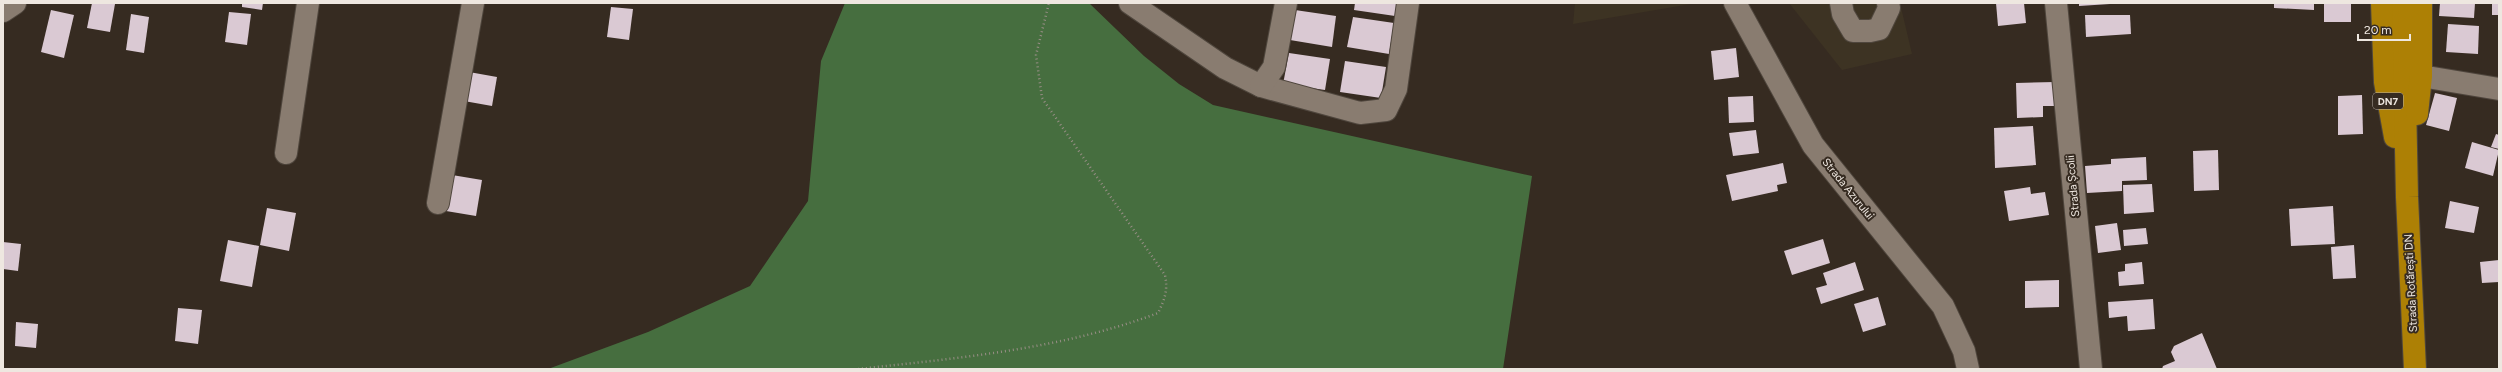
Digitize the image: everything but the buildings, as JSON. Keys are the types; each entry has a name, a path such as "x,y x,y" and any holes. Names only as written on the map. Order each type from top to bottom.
{"highway":[{"name":"DN7","path":"2382,3 2385,82 2407,197"},
{"name":"DN7","path":"2403,3 2407,197"},
{"name":"DN7","path":"2407,197 2421,76 2421,3"},
{"name":"Strada Rotărești DN","path":"2407,197 2415,369"}],"street":[{"path":"3,12 15,3"},
{"path":"286,153 308,3"},
{"path":"438,203 473,3"},
{"path":"1130,3 1225,68 1261,86 1360,113 1386,110 1396,89 1408,3"},
{"path":"1261,86 1274,68 1286,3"},
{"name":"Strada Azurului","path":"1735,3 1812,145 1943,306 1964,350 1968,369"},
{"path":"1840,3 1843,14 1853,31 1870,31 1879,29 1889,8 1888,3"},
{"name":"Strada Școlii","path":"2056,3 2091,369"},
{"path":"2421,76 2499,89"}],"path":[{"path":"858,369 986,355 1113,328 1158,313 1164,302 1168,288 1165,275 1042,98 1036,55 1049,3"}],"shaded area":[{"path":"1575,3 1697,3 1573,24"},
{"path":"1789,3 1900,3 1912,54 1842,70"}],"green space":[{"path":"845,3 1089,3 1144,56 1179,84 1213,105 1532,176 1503,369 548,369 648,332 750,286 808,201 821,61"}]}
